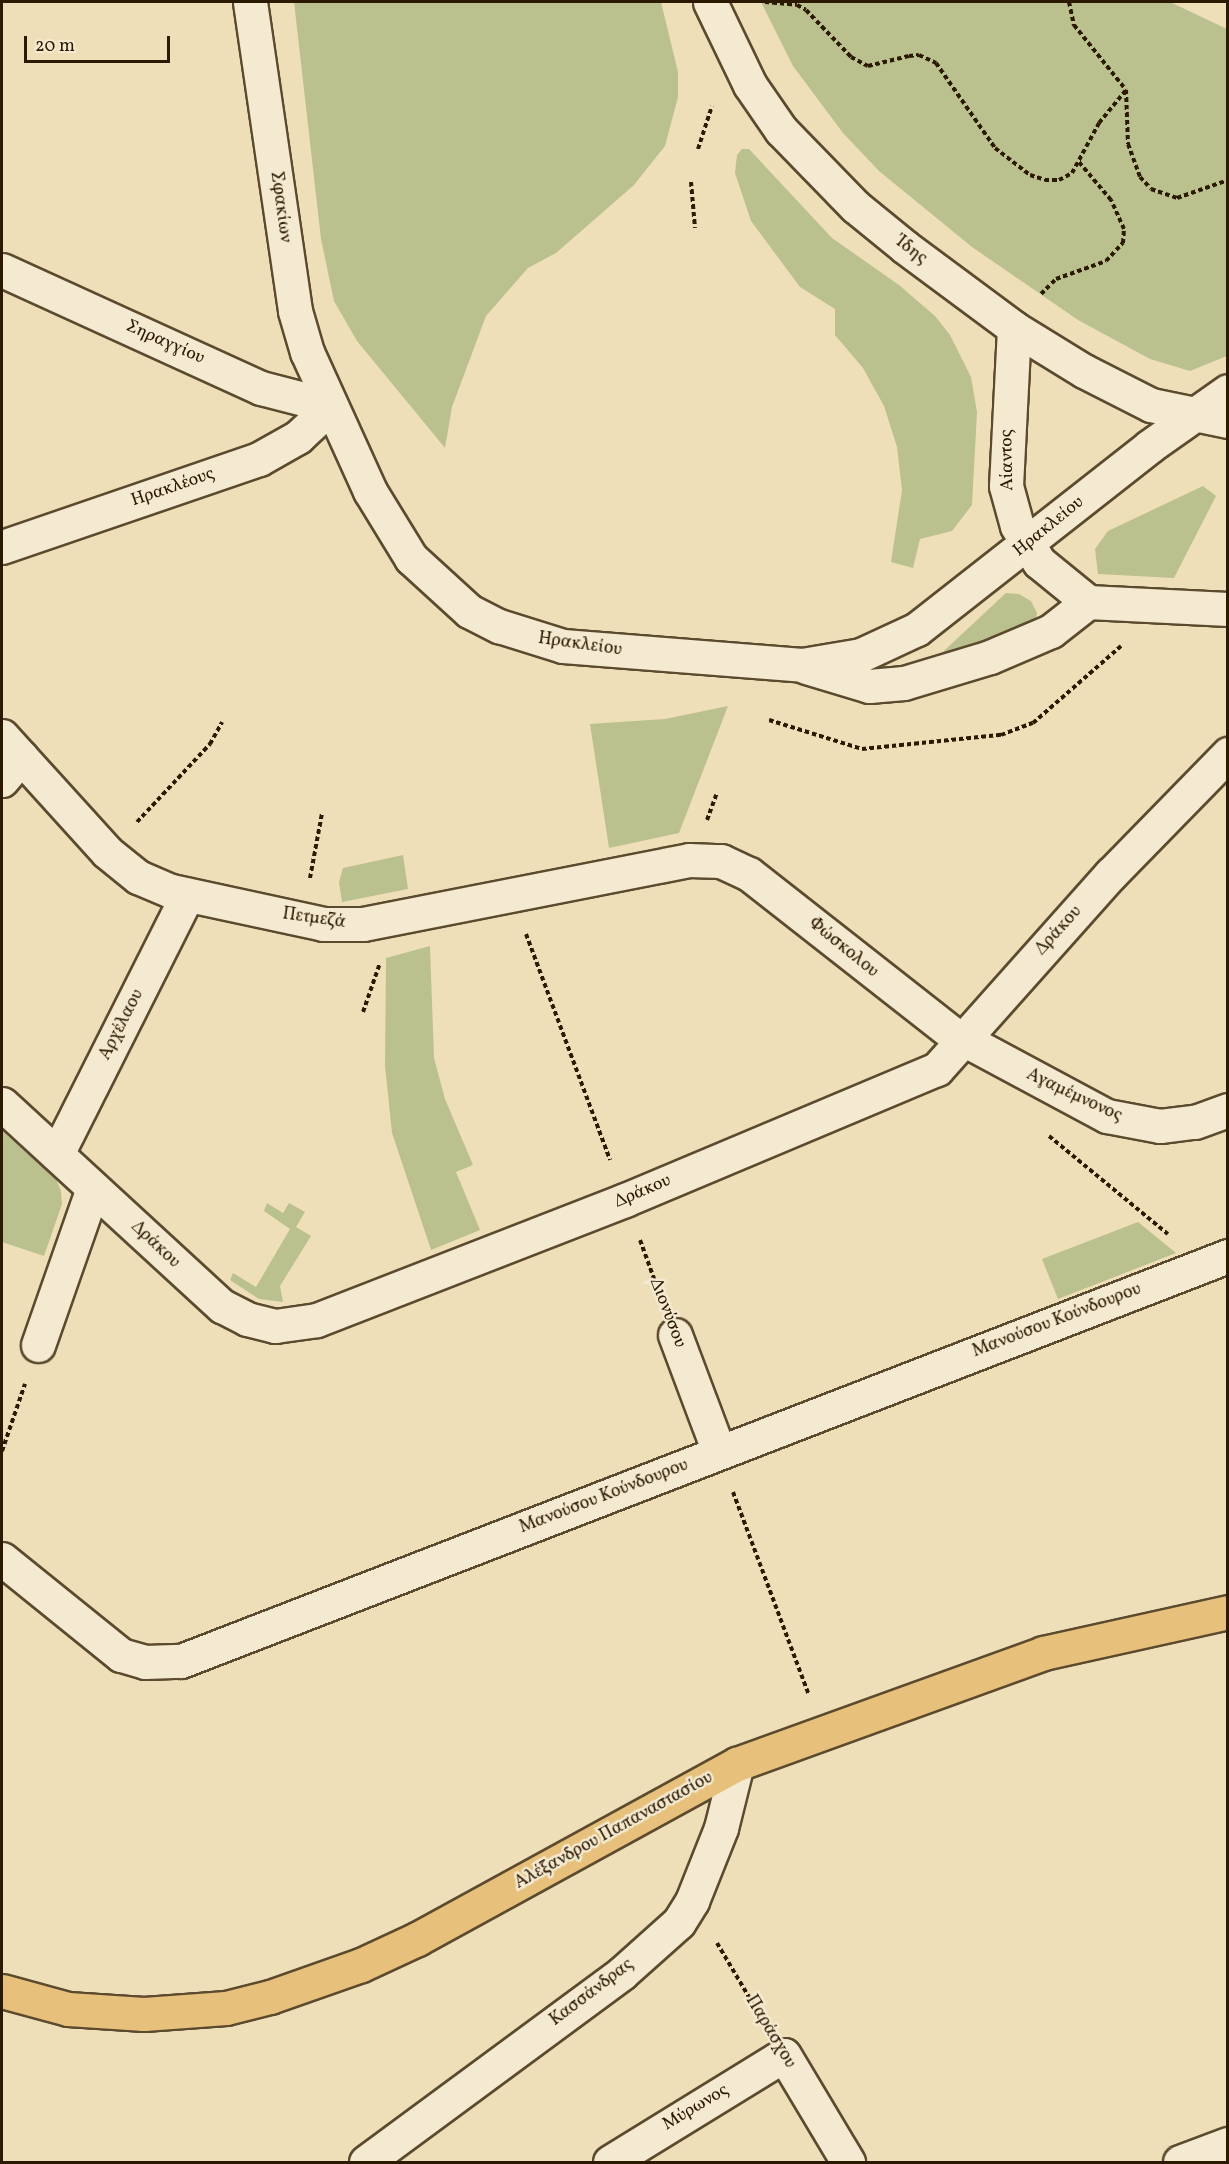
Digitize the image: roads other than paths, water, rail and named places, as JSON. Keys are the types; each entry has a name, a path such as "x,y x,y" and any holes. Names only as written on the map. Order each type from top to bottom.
{"main road":[{"name":"Αλέξανδρου Παπαναστασίου","path":"2,1991 68,2010 144,2014 226,2008 270,1997 352,1968 417,1940 737,1764 822,1730 1043,1653 1227,1612"}],"street":[{"name":"Σφακίων","path":"250,2 295,310 307,352 331,406"},
{"name":"Ίδης","path":"710,2 750,85 789,137 856,207 1014,328 1084,371 1151,405 1189,416"},
{"name":"Σηραγγίου","path":"2,270 261,388 331,406"},
{"name":"Αίαντος","path":"1014,328 1006,486 1027,545 1054,577 1088,602"},
{"name":"Ηρακλείου","path":"802,665 861,655 890,644 917,629 1189,416 1227,390"},
{"name":"Ηρακλέους","path":"2,547 259,459 298,437 331,406"},
{"name":"Ηρακλείου","path":"331,406 389,525 411,558 470,611 520,634 563,646 802,665 869,686 904,683 990,657 1051,631 1088,602"},
{"path":"1189,416 1227,421"},
{"path":"1088,602 1227,609"},
{"name":"Δράκου","path":"2,1104 222,1306 247,1319 275,1326 318,1320 625,1200 937,1069 952,1056 962,1039 1111,874 1227,754"},
{"name":"Πετμεζά","path":"8,758 124,867 153,885 187,895 343,925 384,921 689,860 721,861"},
{"name":"Φώσκολου","path":"721,861 749,874 936,1023 962,1039"},
{"name":"Αρχέλαου","path":"57,1154 187,895"},
{"name":"Αγαμέμνονος","path":"962,1039 1107,1116 1124,1121 1177,1125 1227,1110"},
{"path":"38,1345 93,1188"},
{"name":"Μανούσου Κούνδουρου","path":"2,1559 121,1655 145,1662 181,1661 1217,1259"},
{"name":"Διονύσου","path":"675,1335 718,1452"},
{"name":"Κασσάνδρας","path":"366,2163 622,1973 679,1922 692,1901 721,1828 737,1764"},
{"name":"Μύρωνος","path":"610,2163 784,2055"},
{"name":"Παράσχου","path":"784,2055 848,2163"},
{"path":"1180,2163 1227,2144"}]}
